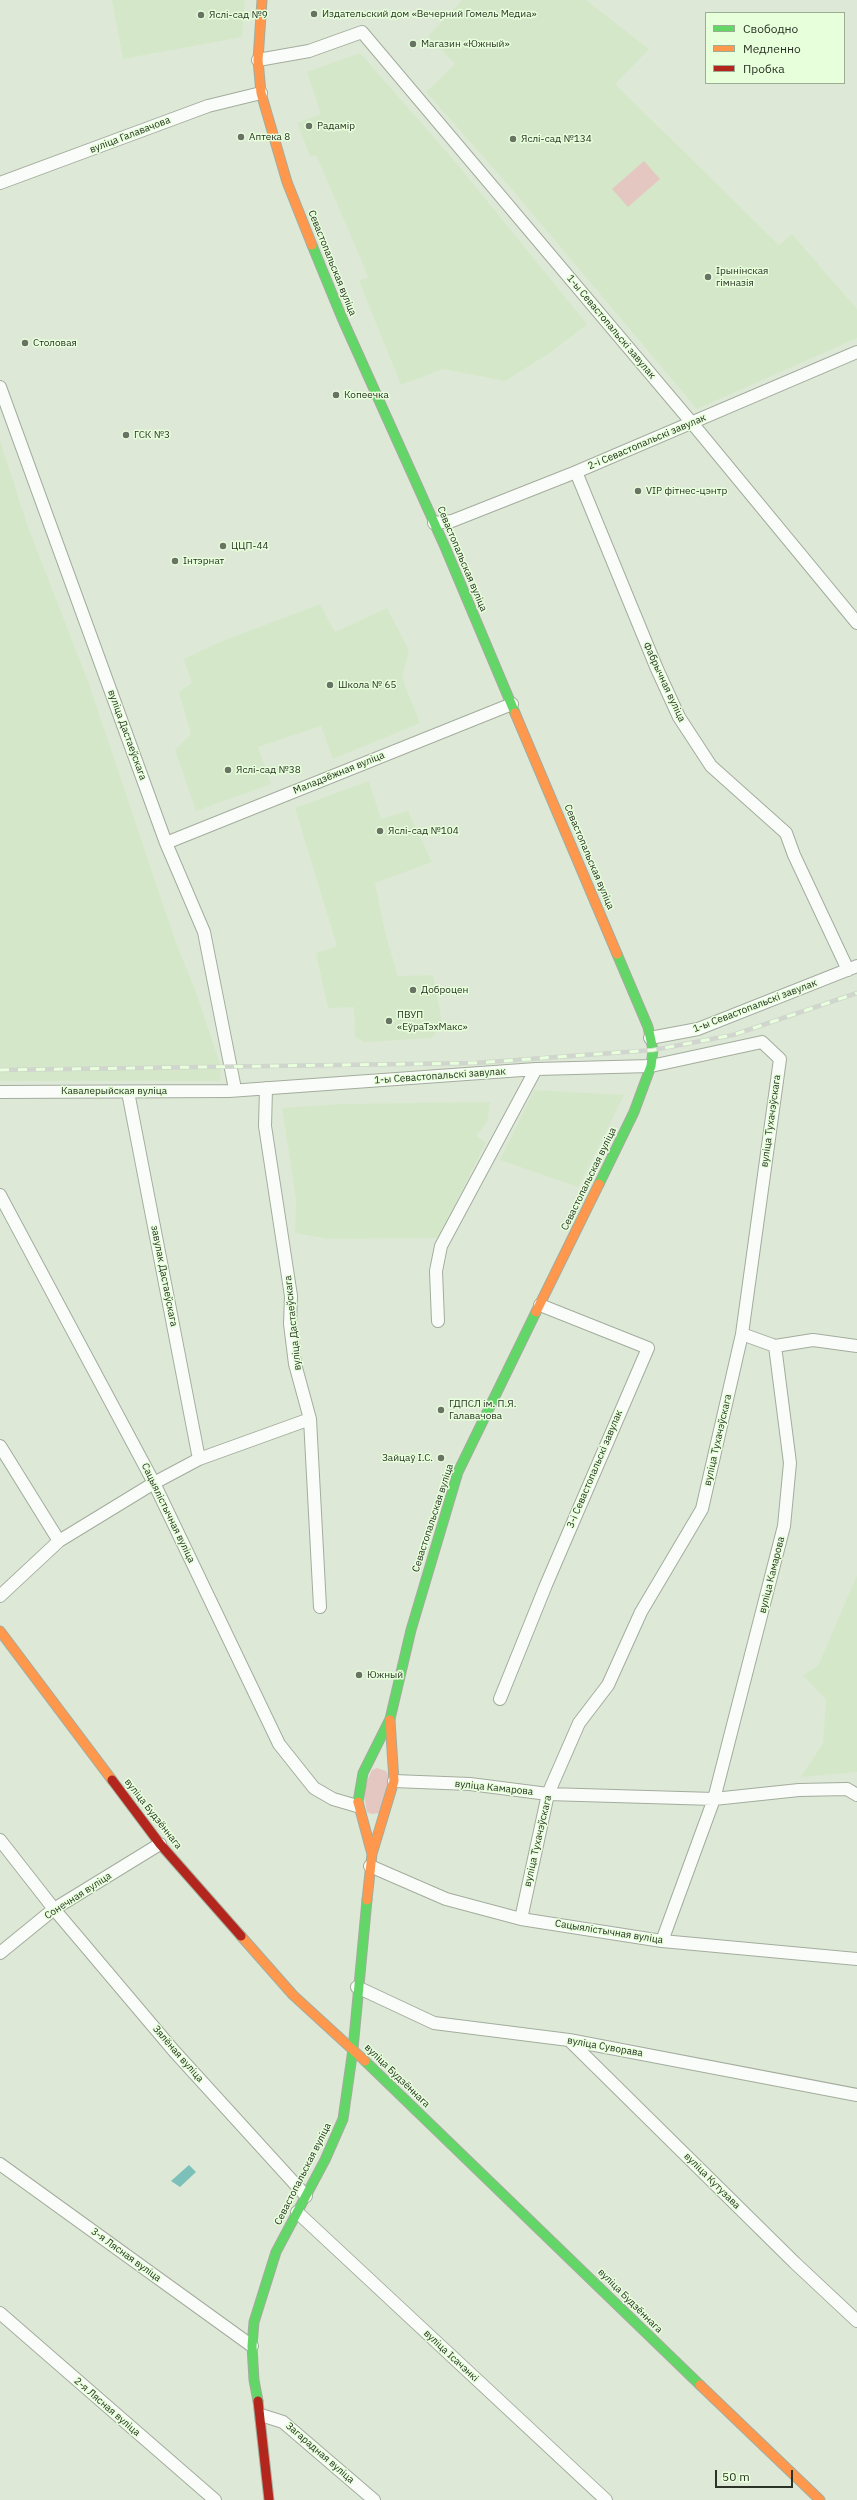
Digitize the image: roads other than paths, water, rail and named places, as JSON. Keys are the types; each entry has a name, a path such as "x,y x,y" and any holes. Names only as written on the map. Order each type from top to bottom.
{"street":[{"name":"Севастопальская вуліца","path":"262,0 258,60 261,93 276,150 312,246 512,704 645,1020 653,1050 651,1066 634,1112 458,1472 419,1601 390,1719 364,1774 356,1806 371,1860"},
{"name":"1-ы Севастопальскі завулак","path":"258,60 309,51 362,32 692,423 857,623"},
{"name":"вуліца Галавачова","path":"0,184 208,106 261,93"},
{"name":"2-і Севастопальскі завулак","path":"434,523 452,521 576,472 857,352"},
{"name":"вуліца Дастаеўскага","path":"0,387 166,843 204,932 232,1090"},
{"name":"Фабрычная вуліца","path":"576,472 657,669 680,717 711,766 786,833 794,855 852,968"},
{"name":"Маладзёжная вуліца","path":"166,843 512,704"},
{"name":"1-ы Севастопальскі завулак","path":"650,1038 698,1029 852,968"},
{"name":"вуліца Тухачэўскага","path":"521,1919 548,1794 579,1723 608,1685 641,1612 702,1509 742,1334 780,1059 762,1042 651,1066"},
{"name":"1-ы Севастопальскі завулак","path":"232,1090 536,1069 651,1066"},
{"path":"438,1321 436,1271 441,1246 536,1069"},
{"name":"вуліца Дастаеўскага","path":"266,1088 264,1126 291,1296 290,1324 295,1364 310,1419 320,1607"},
{"name":"Кавалерыйская вуліца","path":"0,1092 232,1090"},
{"name":"завулак Дастаеўскага","path":"128,1092 199,1459"},
{"name":"Сацыялістычная вуліца","path":"0,1195 154,1483 278,1744 314,1788 334,1799 356,1806"},
{"name":"3-і Севастопальскі завулак","path":"500,1699 546,1585 648,1348 540,1305"},
{"path":"742,1334 775,1346 813,1340 857,1346"},
{"name":"вуліца Камарова","path":"662,1941 714,1799 784,1526 790,1463 775,1346"},
{"path":"0,1596 59,1541 154,1483 199,1459 310,1419"},
{"path":"0,1446 59,1541"},
{"name":"вуліца Будзённага","path":"0,1632 160,1844 294,1995 353,2049 594,2281 735,2420 820,2500"},
{"name":"Севастопальская вуліца","path":"269,2500 261,2415 254,2380 252,2346 254,2322 276,2252 306,2196 343,2119 353,2049 357,1987 371,1860 387,1810 394,1777 390,1719"},
{"path":"364,1774 368,1769 383,1765 394,1777"},
{"name":"вуліца Камарова","path":"394,1777 470,1784 548,1794 714,1799 799,1790 847,1788 857,1795"},
{"path":"356,1806 361,1813 372,1819 382,1816 387,1810"},
{"name":"Зялёная вуліца","path":"0,1840 54,1909 174,2051 306,2196"},
{"name":"Сонечная вуліца","path":"0,1953 54,1909 160,1844"},
{"name":"Сацыялістычная вуліца","path":"371,1860 446,1899 521,1919 662,1941 857,1959"},
{"name":"вуліца Суворава","path":"357,1987 434,2023 569,2040 857,2095"},
{"name":"вуліца Кутузава","path":"569,2040 795,2263 857,2321"},
{"name":"3-я Лясная вуліца","path":"0,2164 252,2346"},
{"name":"вуліца Ісачэнкі","path":"297,2212 606,2500"},
{"name":"2-я Лясная вуліца","path":"0,2313 215,2500"},
{"name":"Загарадная вуліца","path":"261,2415 283,2422 374,2500"}],"water":[{"path":"189,2165 196,2172 180,2187 171,2181"}],"railway":[{"path":"0,1070 475,1063 653,1050 733,1035 857,993"}],"place":[{"name":"Издательский дом «Вечерний Гомель Медиа»","path":"314,14"},
{"name":"Яслі-сад №9","path":"201,15"},
{"name":"Магазин «Южный»","path":"413,44"},
{"name":"Радамір","path":"309,126"},
{"name":"Аптека 8","path":"241,137"},
{"name":"Яслі-сад №134","path":"513,139"},
{"name":"Ірынінская гімназія","path":"708,277"},
{"name":"Столовая","path":"25,343"},
{"name":"Копеечка","path":"336,395"},
{"name":"ГСК №3","path":"126,435"},
{"name":"VIP фітнес-цэнтр","path":"638,491"},
{"name":"ЦЦП-44","path":"223,546"},
{"name":"Інтэрнат","path":"175,561"},
{"name":"Школа № 65","path":"330,685"},
{"name":"Яслі-сад №38","path":"228,770"},
{"name":"Яслі-сад №104","path":"380,831"},
{"name":"Доброцен","path":"413,990"},
{"name":"ПВУП «ЕўраТэхМакс»","path":"389,1021"},
{"name":"ГДПСЛ ім. П.Я. Галавачова","path":"441,1410"},
{"name":"Зайцаў І.С.","path":"441,1458"},
{"name":"Южный","path":"359,1675"}]}
